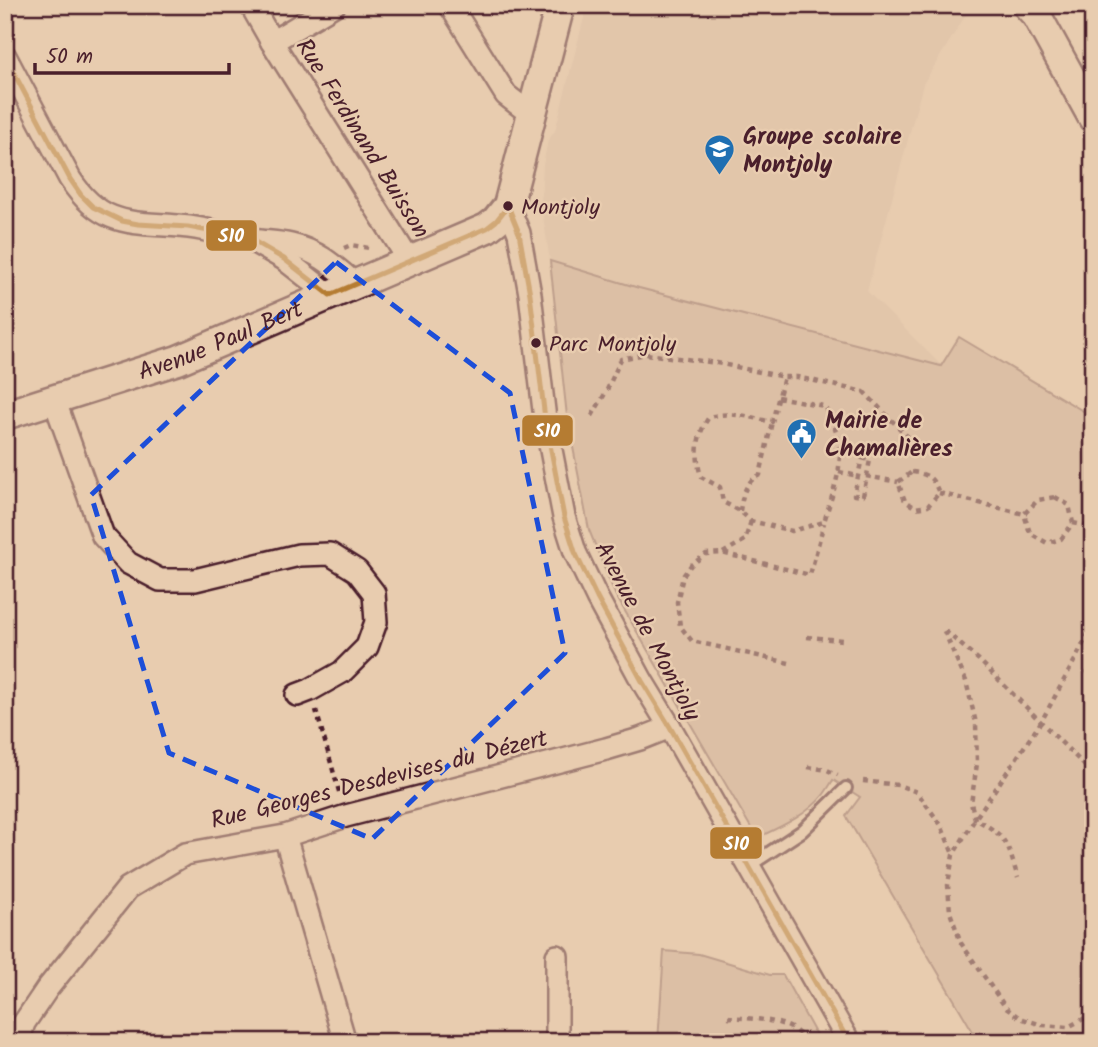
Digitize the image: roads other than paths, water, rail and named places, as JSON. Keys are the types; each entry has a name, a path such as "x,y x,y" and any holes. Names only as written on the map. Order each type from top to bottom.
{"street":[{"name":"Rue Ferdinand Buisson","path":"251,5 410,262"},
{"path":"272,42 334,5"},
{"path":"450,5 506,95 532,115"},
{"path":"1027,5 1037,16 1093,118"},
{"path":"508,206 560,8"},
{"path":"5,56 71,179 81,195 93,206 122,221 188,227 250,239 342,289"},
{"name":"Avenue Paul Bert","path":"5,415 178,360 292,313 486,228 496,221 508,206"},
{"name":"Avenue de Montjoly","path":"508,206 519,233 530,294 545,419 564,517 575,552 642,681 849,1042"},
{"path":"54,399 103,536 128,563 160,580 195,580 299,555 330,554 357,571 374,593 376,622 367,647 342,672 304,692"},
{"name":"Rue Georges Desdevises du Dézert","path":"18,1042 24,1023 47,989 128,888 185,854 285,835 346,816 606,749 670,727"},
{"path":"285,835 345,1042"},
{"path":"557,956 557,1042"}],"lane":[{"path":"749,866 802,831 848,784"}],"place":[{"name":"Groupe scolaire Montjoly","path":"720,177"},
{"name":"Montjoly","path":"508,206"},
{"name":"Parc Montjoly","path":"536,343"},
{"name":"Mairie de Chamalières","path":"802,461"}]}
